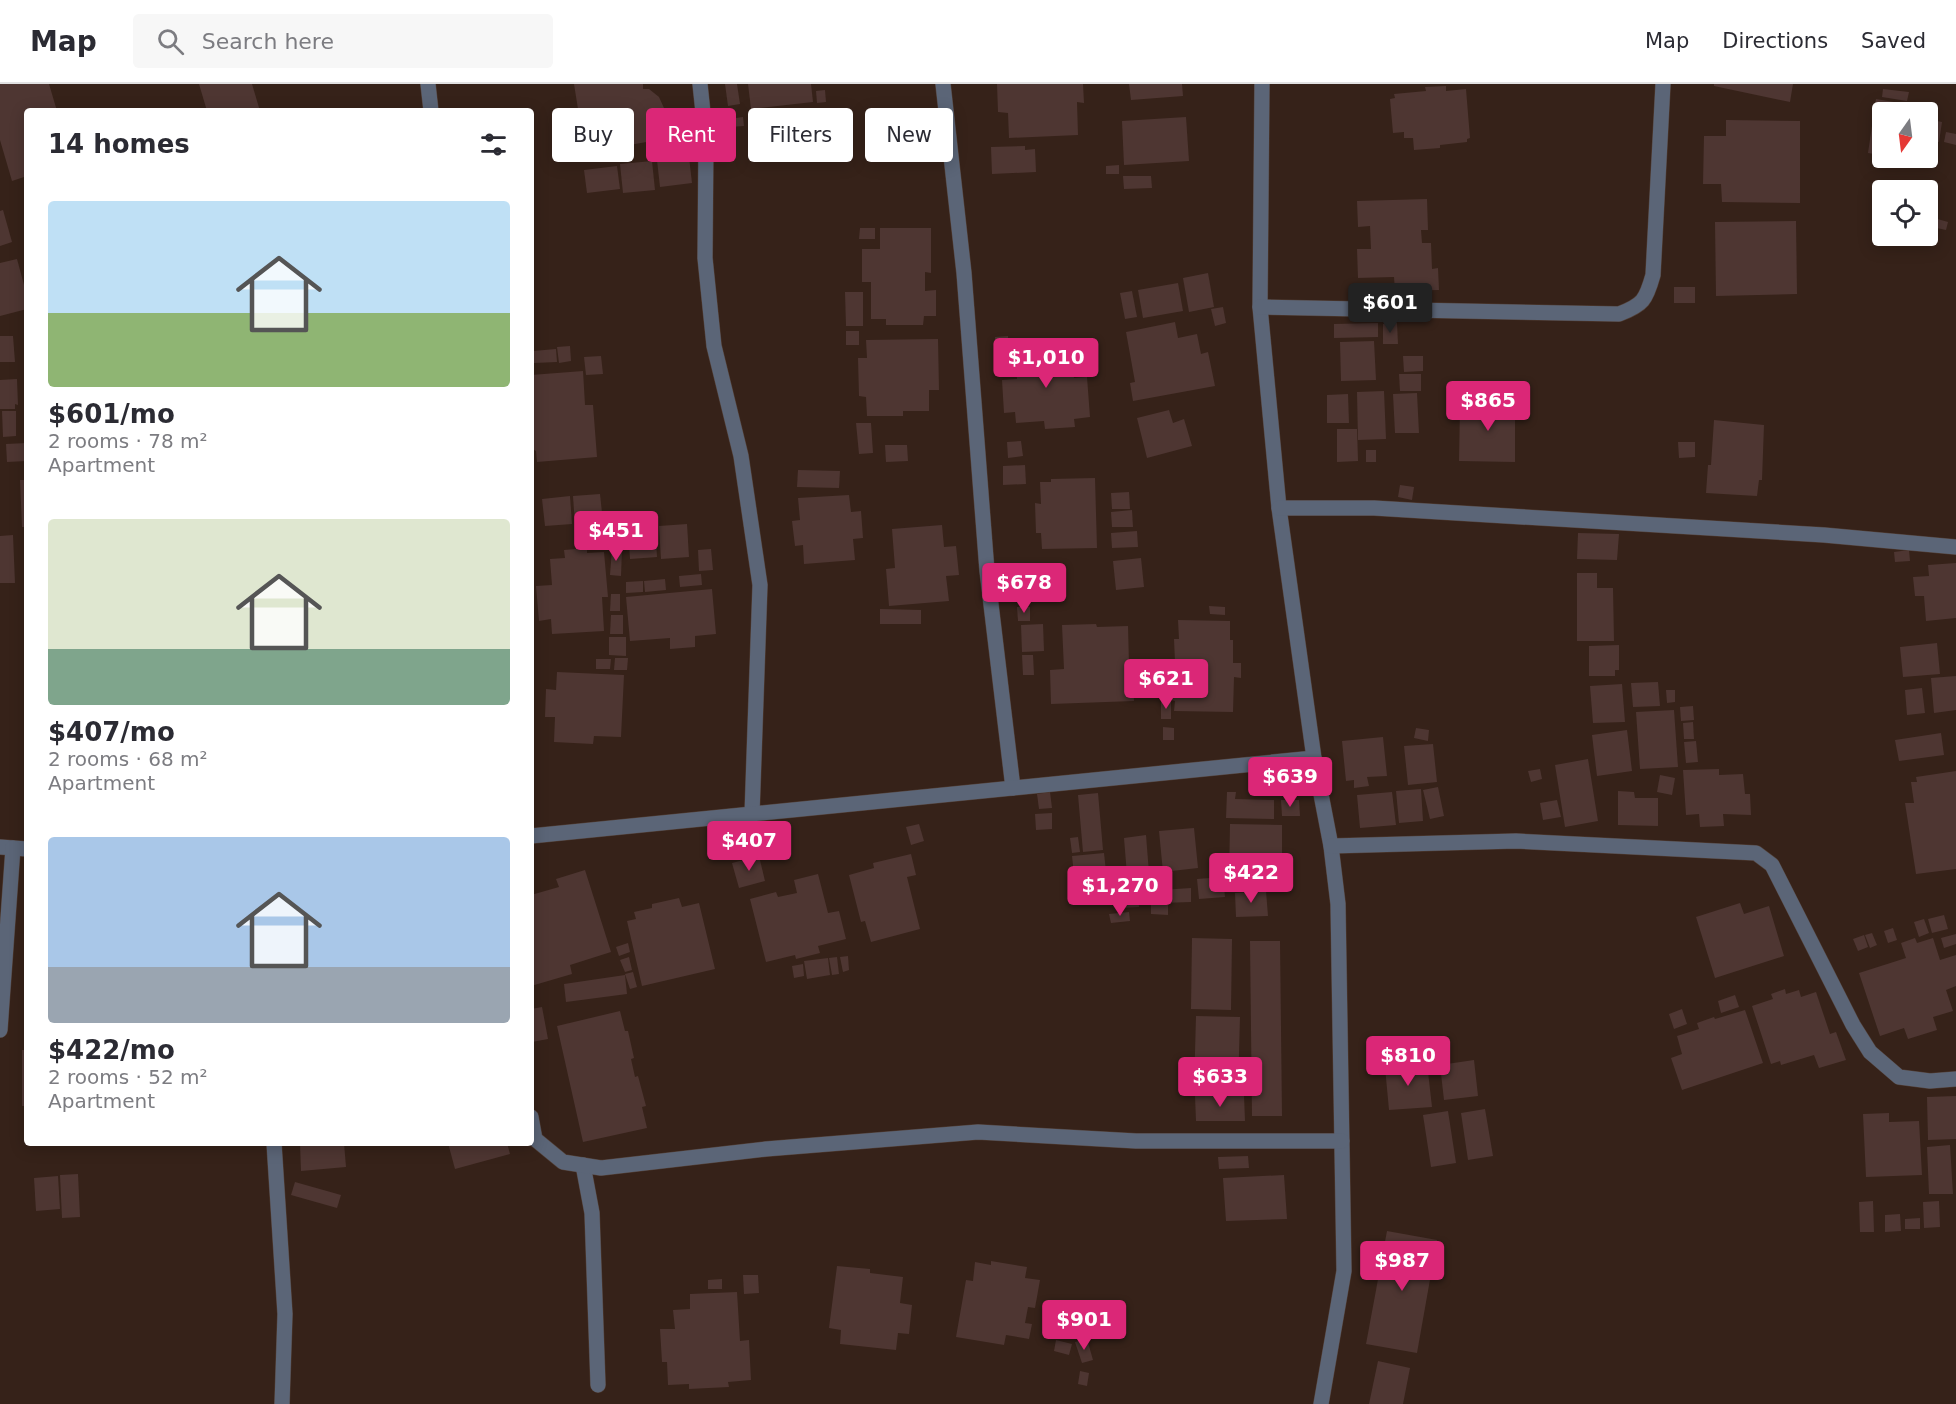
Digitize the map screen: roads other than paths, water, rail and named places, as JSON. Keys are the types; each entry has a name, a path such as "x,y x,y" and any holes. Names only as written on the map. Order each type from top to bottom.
{"street":[{"path":"428,84 431,108"},
{"path":"700,84 706,141 705,258 714,346 741,456 760,585 752,814"},
{"path":"943,84 964,273 987,571 1013,788"},
{"path":"1262,84 1260,307 1279,508 1314,758 1331,846 1338,904 1344,1271 1321,1404"},
{"path":"1260,307 1619,314 1638,307 1648,295 1653,275 1663,84"},
{"path":"1279,508 1374,508 1824,535 1956,547"},
{"path":"534,836 1314,758"},
{"path":"1331,846 1516,841 1756,853 1772,865 1852,1025 1870,1052 1899,1077 1930,1081 1956,1079"},
{"path":"0,1030 13,848"},
{"path":"534,1134 535,1139 563,1162 601,1168 766,1149 978,1132 1136,1141 1342,1141"},
{"path":"274,1146 285,1314 282,1404"},
{"path":"583,1165 592,1213 598,1385"}]}
